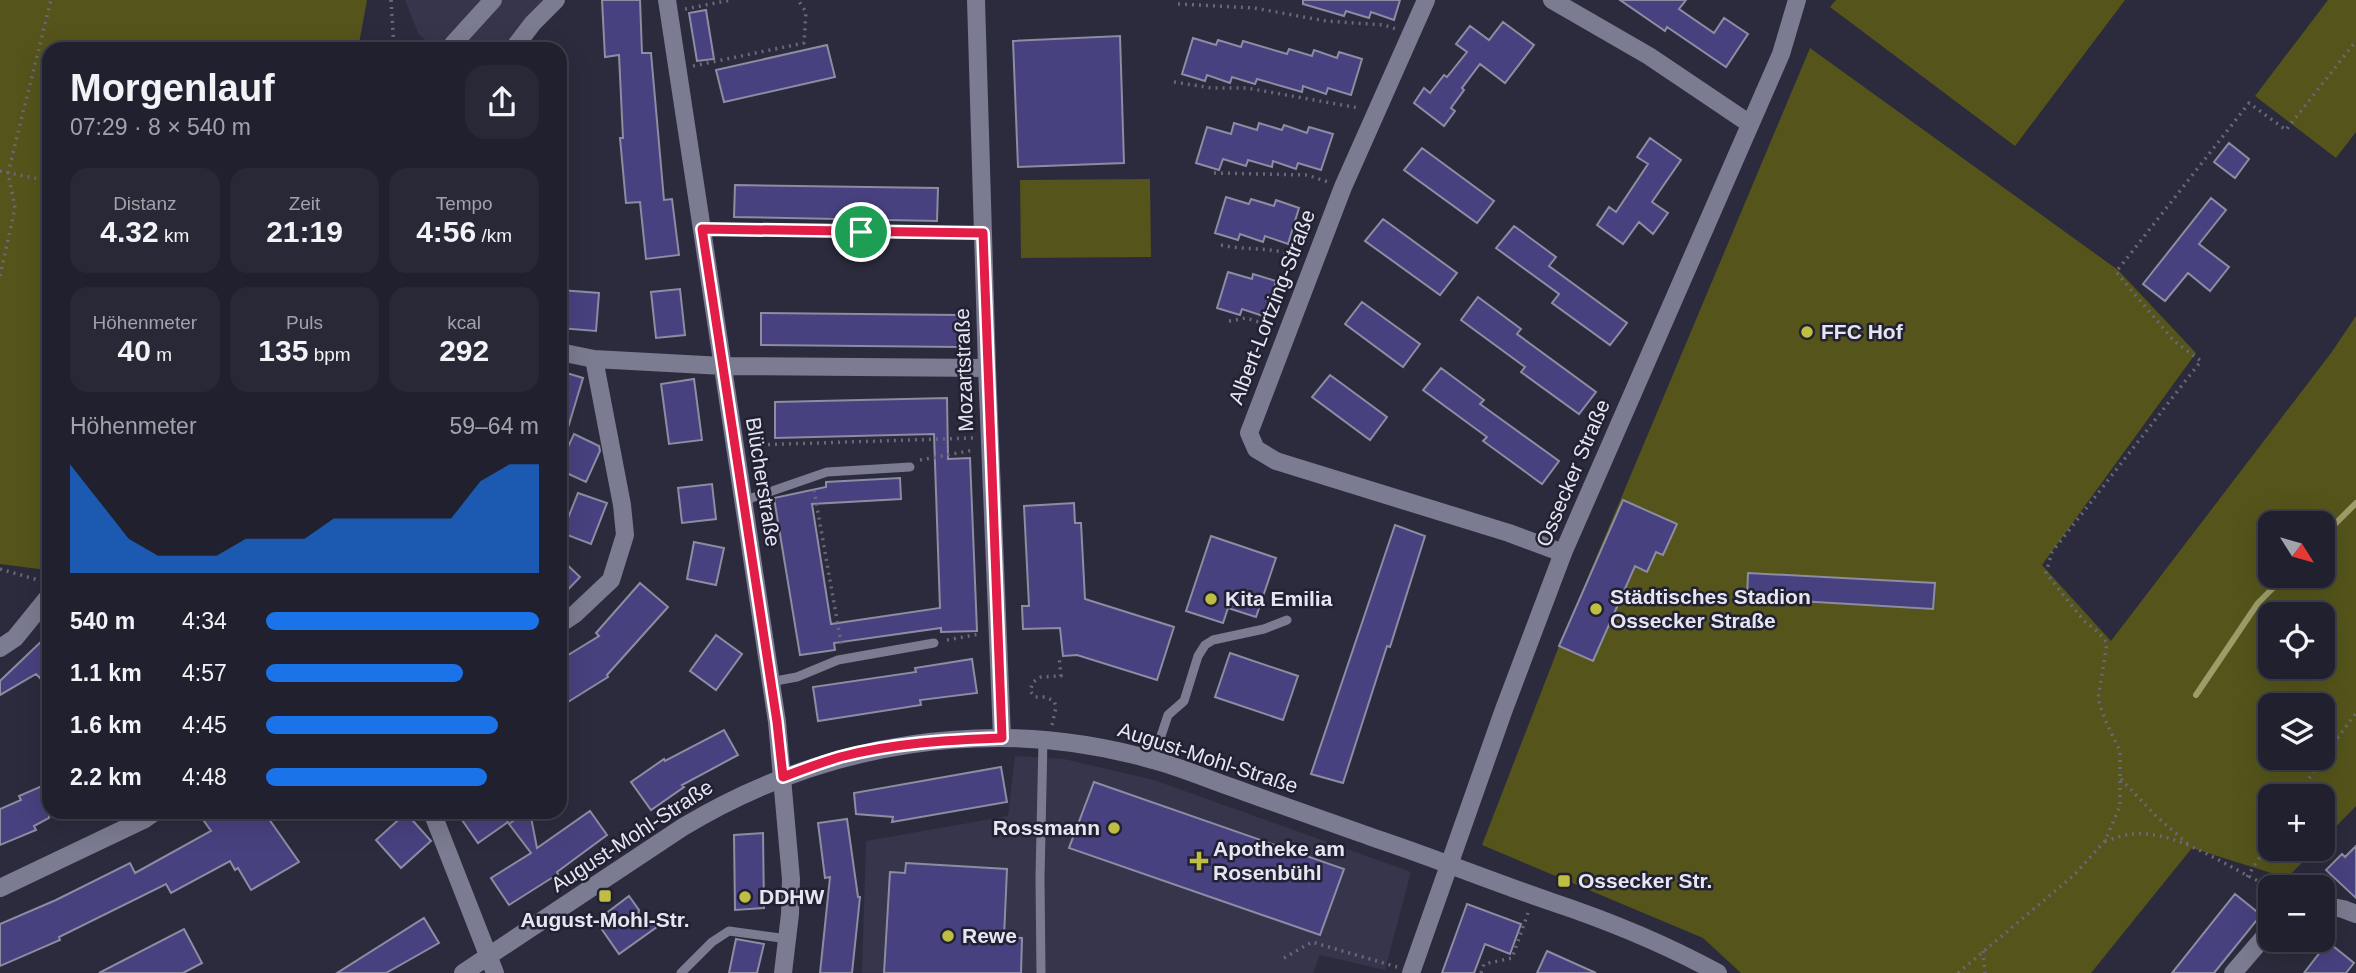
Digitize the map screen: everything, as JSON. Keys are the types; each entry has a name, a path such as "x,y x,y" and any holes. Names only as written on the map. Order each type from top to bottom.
{"street":[{"path":"455,42 493,0"},
{"path":"518,42 556,0"},
{"name":"Mozartstraße","path":"976,0 1002,738"},
{"name":"Albert-Lortzing-Straße","path":"1426,0 1343,187 1249,433 1256,449 1276,461 1509,533 1563,553"},
{"path":"1552,0 1649,56 1750,124"},
{"name":"Ossecker Straße","path":"1411,972 1563,553 1781,54 1797,0"},
{"name":"Blücherstraße","path":"668,6 783,777 791,879 783,973"},
{"path":"567,353 594,359 723,366 987,368"},
{"path":"567,619 611,580 625,535 622,505 594,359"},
{"path":"0,649 15,638 42,605"},
{"name":"August-Mohl-Straße","path":"463,973 716,807 783,777 836,758 890,747 926,742 1002,738 1047,740 1107,749 1153,760 1534,895 1659,943 1718,973"},
{"path":"0,888 145,819"},
{"path":"435,819 495,973"},
{"path":"2335,907 2356,914"},
{"path":"2233,973 2258,944"}],"lane":[{"path":"861,232 983,233"},
{"path":"743,501 827,472 910,467"},
{"path":"1153,760 1168,715 1184,701 1198,656 1205,645 1287,620"},
{"path":"770,682 797,677 844,659 934,643"},
{"path":"1041,973 1040,878 1047,740"},
{"path":"681,973 712,942 729,931 788,939"}],"path":[{"path":"0,276 15,208 8,173 51,0"},
{"path":"391,0 394,42"},
{"path":"668,6 731,0"},
{"path":"678,69 804,43 806,12 798,0"},
{"path":"1178,5 1254,8 1326,21 1384,25 1411,35"},
{"path":"1958,973 2075,874 2105,841 2120,806 2120,751 2098,698 2107,643 2084,621 2046,573 2052,552 2202,361 2174,341 2116,272 2249,103 2286,130 2356,41"},
{"path":"1174,82 1212,88 1247,88 1356,107 1375,114"},
{"path":"0,171 42,180"},
{"path":"1214,173 1307,175 1343,187"},
{"path":"702,229 861,232"},
{"path":"1222,245 1287,252 1313,263"},
{"path":"1229,321 1246,318 1287,332"},
{"path":"735,445 990,442"},
{"path":"910,467 923,459 990,442"},
{"path":"812,478 844,659"},
{"path":"0,569 42,582"},
{"path":"934,643 998,632"},
{"path":"1047,740 1056,707 1054,701 1035,697 1030,691 1033,682 1041,677 1061,676 1059,656"},
{"path":"2305,784 2356,713"},
{"path":"2120,777 2155,815 2192,847"},
{"path":"2105,841 2131,834 2163,836 2192,847 2258,882"},
{"path":"2247,877 2258,860"},
{"path":"1481,973 1484,964 1512,958 1534,895"},
{"path":"1284,958 1312,942 1411,972"},
{"path":"1983,951 1985,973"}],"shaded area":[{"path":"0,0 367,0 359,42 42,42 42,569 0,564"},
{"path":"405,0 544,0 506,42 428,42 419,35"},
{"path":"1836,0 2125,0 2015,146 1830,7"},
{"path":"2328,0 2356,0 2356,132 2336,158 2255,96"},
{"name":"Städtisches Stadion Ossecker Straße","path":"1810,48 2118,270 2196,353 2042,565 2111,641 2331,353 2356,316 2356,806 2335,828 2335,784 2258,784 2258,861 2303,861 2290,875 2278,875 2192,848 2091,973 1741,973 1703,938 1482,845 1559,646"},
{"path":"1150,179 1151,257 1021,258 1020,180"},
{"path":"1015,756 1064,759 1154,780 1411,872 1385,970 1320,955 1313,973 862,973 866,841 1008,816"}],"building":[{"path":"602,0 640,0 642,53 651,53 664,200 672,199 679,255 646,259 640,202 626,203 620,138 623,138 619,55 605,57"},
{"path":"1303,0 1400,0 1394,20 1371,12 1369,18 1346,11 1344,16 1303,4"},
{"path":"1620,0 1686,0 1679,9 1714,33 1724,18 1748,34 1726,67 1667,27 1665,31"},
{"path":"706,10 714,59 697,61 689,13"},
{"path":"1503,22 1534,45 1505,83 1480,64 1462,88 1464,90 1451,108 1455,111 1444,126 1414,103 1424,88 1430,93 1444,75 1447,77 1467,52 1456,44 1470,26 1489,40"},
{"path":"1120,36 1124,163 1018,167 1013,41"},
{"path":"1193,38 1216,45 1218,40 1241,47 1243,41 1287,54 1289,49 1312,56 1314,50 1337,58 1339,52 1362,59 1351,95 1328,88 1326,94 1303,86 1302,92 1257,79 1255,84 1232,77 1230,83 1207,75 1205,81 1182,74"},
{"path":"827,45 835,77 724,102 716,70"},
{"path":"1234,123 1257,130 1259,123 1282,130 1284,125 1307,133 1309,127 1333,134 1321,170 1298,163 1296,169 1273,161 1272,167 1248,160 1246,166 1223,159 1219,170 1196,163 1207,127 1231,134"},
{"path":"1650,138 1681,160 1652,202 1668,213 1653,234 1639,222 1623,244 1597,225 1609,207 1616,212 1648,164 1637,157"},
{"path":"2229,143 2249,159 2235,178 2214,162"},
{"path":"1422,148 1494,201 1477,223 1404,170"},
{"path":"735,185 938,188 937,221 734,217"},
{"path":"1226,197 1249,204 1251,199 1274,206 1276,200 1299,208 1288,244 1265,236 1263,242 1240,234 1238,240 1215,233"},
{"path":"2211,198 2226,210 2199,244 2229,267 2210,291 2188,273 2165,301 2143,284"},
{"path":"1383,219 1457,273 1440,295 1365,241"},
{"path":"1514,226 1556,257 1549,266 1627,323 1610,345 1552,303 1559,294 1496,248"},
{"path":"1228,272 1252,279 1253,274 1276,281 1266,317 1242,309 1240,315 1217,308"},
{"path":"680,289 685,335 656,338 651,292"},
{"path":"567,291 599,293 596,331 567,329"},
{"path":"1478,297 1521,329 1517,334 1596,392 1579,414 1521,372 1525,367 1461,320"},
{"path":"1362,302 1420,344 1403,367 1345,324"},
{"path":"761,313 960,315 960,347 761,345"},
{"path":"1441,368 1484,400 1480,404 1559,461 1542,484 1483,441 1487,437 1423,390"},
{"path":"567,373 583,378 567,431"},
{"path":"1330,375 1387,417 1370,440 1312,397"},
{"path":"694,379 702,440 669,444 661,384"},
{"path":"947,398 948,459 970,458 977,631 941,632 941,628 834,643 835,650 800,655 774,498 826,487 826,482 900,478 901,499 812,504 831,624 940,608 934,434 775,438 775,402"},
{"path":"574,434 599,446 600,451 586,482 567,473 567,449"},
{"path":"712,484 716,519 682,523 678,488"},
{"path":"578,493 607,503 591,544 567,535 567,520"},
{"name":"Städtisches Stadion Ossecker Straße","path":"1623,500 1677,524 1663,555 1656,552 1647,572 1635,566 1593,661 1559,646"},
{"path":"1074,503 1075,523 1081,523 1085,599 1174,627 1157,680 1077,655 1063,656 1060,628 1023,629 1022,606 1029,606 1024,506"},
{"path":"1395,525 1425,536 1343,783 1311,774"},
{"path":"1211,536 1276,558 1256,617 1228,608 1223,623 1186,611"},
{"path":"694,542 724,548 716,585 687,579"},
{"path":"567,565 580,577 567,591"},
{"path":"1748,573 1935,583 1933,609 1747,598"},
{"path":"640,583 668,607 608,677 567,703 567,656 599,636 596,633"},
{"path":"716,635 742,654 716,690 690,671"},
{"path":"42,641 40,678 36,674 0,695 0,681"},
{"path":"1230,653 1298,676 1283,720 1215,697"},
{"path":"972,659 977,693 920,700 921,705 818,721 813,687 916,672 915,668"},
{"path":"724,730 738,755 682,785 684,787 651,810 631,782 664,759 665,761"},
{"path":"1001,767 1007,802 892,822 893,817 856,814 854,793"},
{"path":"1094,782 1344,869 1320,935 1069,848"},
{"path":"42,786 42,819 47,819 34,826 36,830 0,845 0,809 21,800 19,796"},
{"path":"590,811 607,835 557,872 558,874 509,905 491,878 531,853 509,824 516,819 531,819 537,848"},
{"path":"269,819 299,862 251,890 238,868 235,870 230,861 171,893 166,884 59,937 60,940 0,966 0,924 130,863 135,873 211,831 204,821"},
{"path":"399,819 411,819 431,841 401,868 376,840"},
{"path":"506,819 508,822 478,843 462,820"},
{"path":"847,819 860,897 852,973 820,973 830,877 825,878 818,823"},
{"path":"763,833 764,908 735,910 734,835"},
{"path":"2356,846 2356,898 2335,878 2335,875 2326,870 2342,854 2345,857"},
{"path":"906,863 1007,869 1004,937 1022,938 1021,973 884,973 890,872 905,873"},
{"path":"2235,894 2258,913 2258,919 2214,973 2172,973"},
{"path":"629,896 639,910 638,920 661,924 619,954 596,921"},
{"path":"1467,904 1521,924 1510,954 1485,944 1474,973 1442,973"},
{"path":"424,918 439,943 386,973 337,973"},
{"path":"184,929 202,963 183,973 99,973"},
{"path":"736,939 764,944 757,973 729,973"},
{"path":"2335,948 2354,963 2346,973 2304,973 2320,952 2335,952"},
{"path":"1547,951 1596,973 1537,973"}],"waterway":[{"path":"2335,524 2356,503"},
{"path":"2196,695 2258,603 2273,588"}],"place":[{"name":"FFC Hof","path":"1807,332"},
{"name":"Kita Emilia","path":"1211,599"},
{"name":"Städtisches Stadion Ossecker Straße","path":"1596,609"},
{"name":"Rossmann","path":"1114,828"},
{"name":"Apotheke am Rosenbühl","path":"1199,861"},
{"name":"Ossecker Str.","path":"1564,881"},
{"name":"August-Mohl-Str.","path":"605,896"},
{"name":"DDHW","path":"745,897"},
{"name":"Rewe","path":"948,936"}],"route":[{"path":"702,229 861,232 983,233 1002,738 926,742 890,747 836,758 783,777 777,722 702,229"}]}
